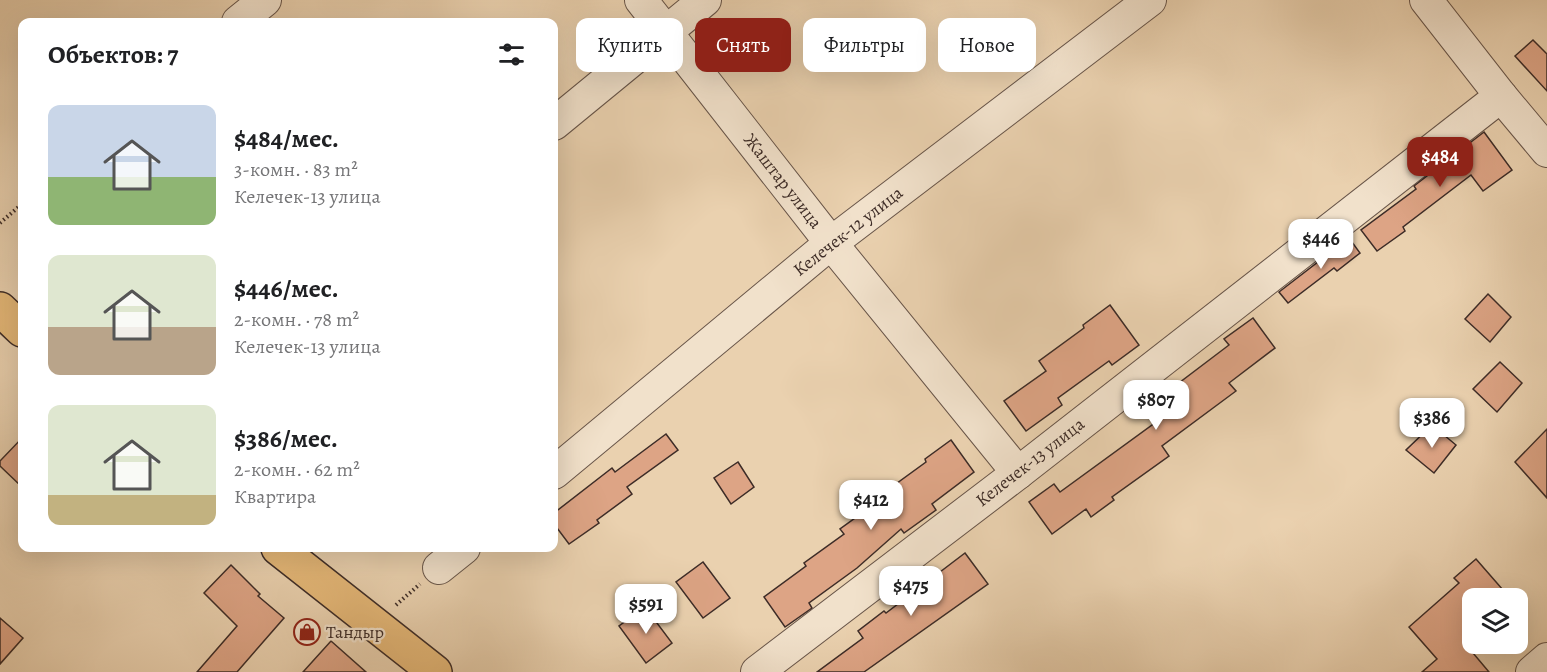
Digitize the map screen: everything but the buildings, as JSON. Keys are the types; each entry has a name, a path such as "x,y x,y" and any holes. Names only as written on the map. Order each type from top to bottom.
{"main road":[{"path":"0,309 18,326"},
{"path":"283,552 375,623 419,667"}],"street":[{"path":"243,18 265,0"},
{"name":"Жаштар улица","path":"641,0 656,18"},
{"path":"683,18 705,0"},
{"name":"Келечек-12 улица","path":"558,470 831,243 1150,0"},
{"path":"1426,0 1547,151"},
{"name":"Жаштар улица","path":"683,52 831,243 1018,473"},
{"path":"558,121 617,72"},
{"name":"Келечек-13 улица","path":"757,672 1018,473 1501,96"},
{"path":"439,568 459,552"},
{"path":"1532,672 1547,659"}],"path":[{"path":"0,223 18,207"},
{"path":"375,623 439,568"}],"place":[{"name":"Тандыр","path":"307,632"}]}
